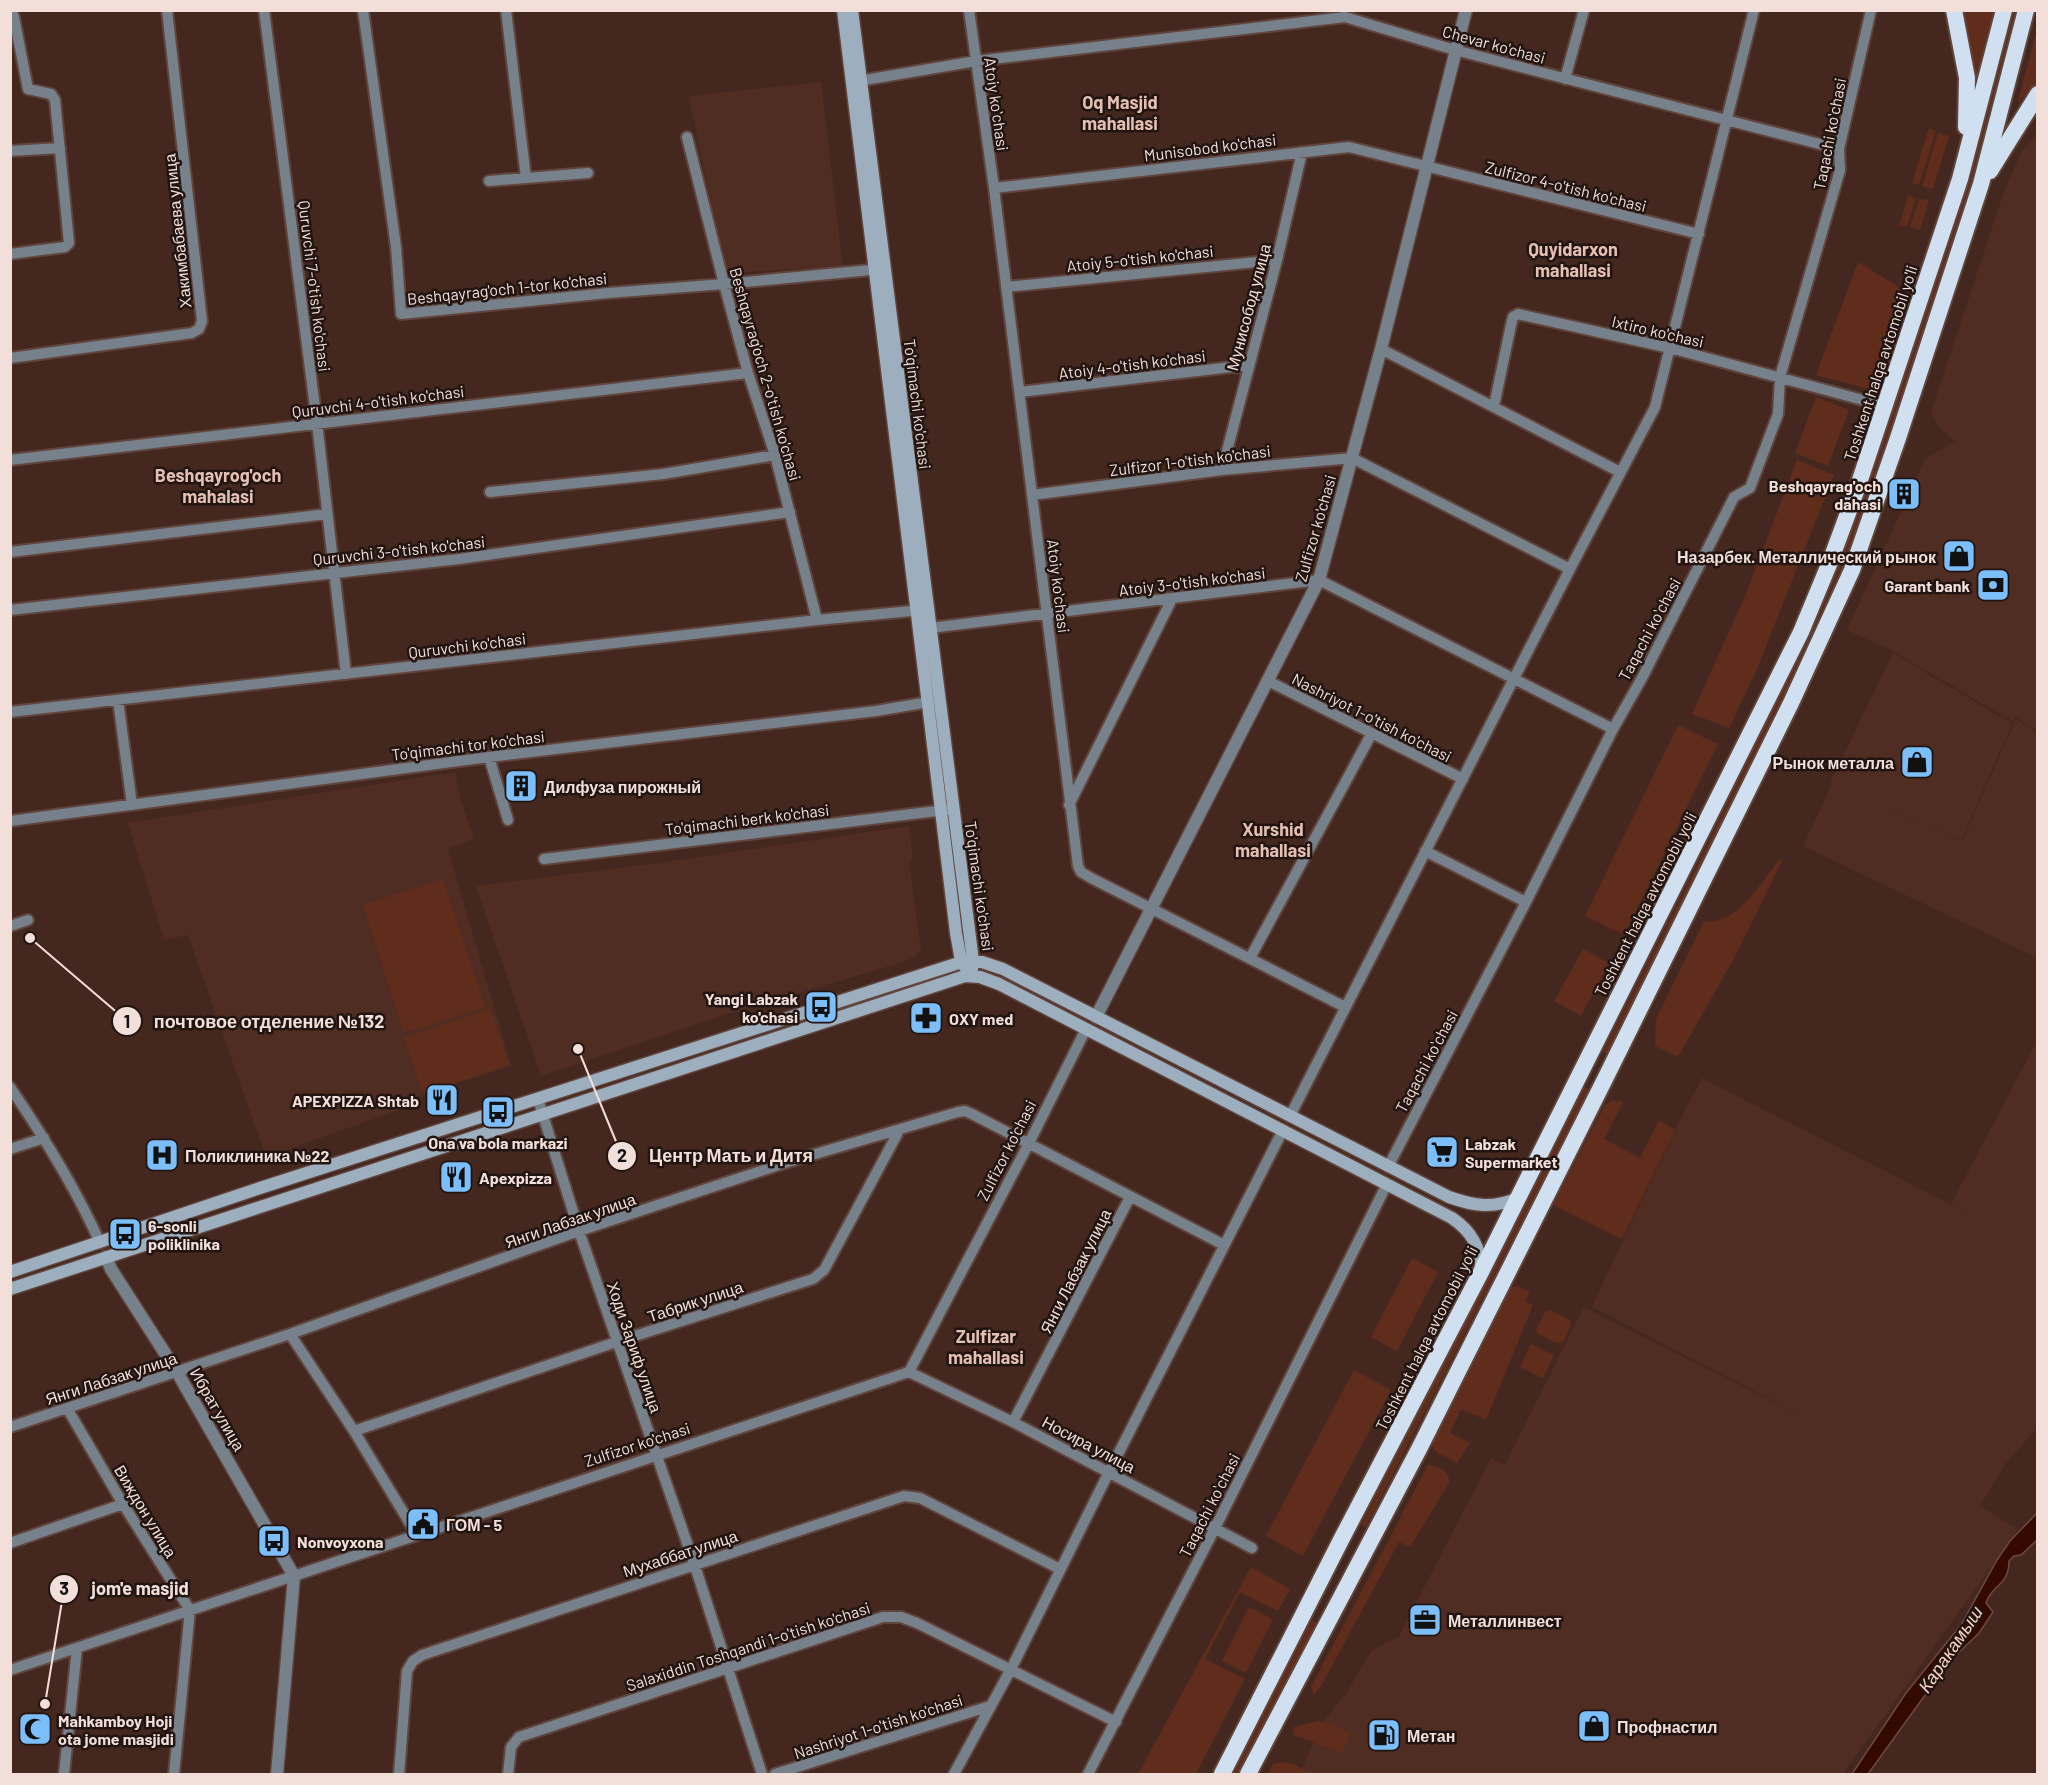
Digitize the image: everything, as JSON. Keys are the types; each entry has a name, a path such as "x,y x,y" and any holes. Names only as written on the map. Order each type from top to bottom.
{"highway":[{"path":"1954,10 1964,57 1968,97 1960,179"},
{"name":"Toshkent halqa avtomobil yo'li","path":"1222,1774 1308,1603 1481,1272 1801,632 1830,562 1885,406 1960,179 2004,10"},
{"path":"1248,1774 1419,1449 1605,1080 1791,703 1852,570 1981,184 2026,10"},
{"path":"1981,184 2037,94"},
{"path":"1583,1069 1605,1080"},
{"path":"1342,1538 1366,1551"},
{"path":"1308,1603 1332,1615"}],"main road":[{"name":"To'qimachi ko'chasi","path":"843,10 856,81 923,610 947,810 956,933 970,976"},
{"name":"To'qimachi ko'chasi","path":"852,10 856,81"},
{"name":"To'qimachi ko'chasi","path":"925,628 929,702 947,810"},
{"path":"10,1272 260,1188 967,961 1003,969 1437,1192 1460,1201 1483,1206 1504,1204 1518,1198"},
{"path":"10,1288 960,976 986,979 999,984 1430,1206 1461,1224 1472,1236 1479,1251 1481,1272"},
{"path":"1430,1206 1437,1192"},
{"name":"Ибрат улица","path":"100,1243 106,1257"}],"street":[{"path":"10,254 68,246 54,96 28,89 11,10"},
{"name":"Хакимбабаева улица","path":"10,358 192,333 199,329 202,321 167,10"},
{"name":"Quruvchi 7-o'tish ko'chasi","path":"264,10 317,423 346,674"},
{"name":"Beshqayrag'och 1-tor ko'chasi","path":"363,10 396,247 401,314 879,269"},
{"path":"506,10 526,178"},
{"name":"Atoiy koʻchasi","path":"969,10 1048,613 1069,804 1081,872 1345,1007"},
{"name":"Zulfizor ko'chasi","path":"1096,1017 1319,580 1381,349 1466,10"},
{"path":"1565,79 1584,10"},
{"path":"1290,1116 1655,407 1754,10"},
{"name":"Taqachi koʻchasi","path":"1388,1167 1526,902 1612,729 1642,678 1734,497 1750,488 1778,414 1780,377 1840,170 1839,149 1871,10"},
{"name":"Chevar ko'chasi","path":"856,81 976,62 1345,14 1455,50 1839,149"},
{"name":"Beshqayrag'och 2-o'tish ko'chasi","path":"687,137 724,284 748,373 775,455 817,620"},
{"path":"10,152 60,148"},
{"name":"Munisobod ko'chasi","path":"994,188 1302,152 1356,148 1426,167"},
{"name":"Мунисобод улица","path":"1222,470 1277,260 1302,152"},
{"name":"Zulfizor 4-o'tish ko'chasi","path":"1426,167 1699,234"},
{"path":"489,181 588,173"},
{"name":"Atoiy 5-o'tish ko'chasi","path":"1006,287 1277,260"},
{"name":"Ixtiro ko'chasi","path":"1494,406 1513,317 1518,314 1670,348 1885,406"},
{"path":"1381,349 1620,472"},
{"name":"Atoiy 4-o'tish ko'chasi","path":"1020,392 1248,365"},
{"name":"Quruvchi 4-o'tish ko'chasi","path":"10,460 748,373"},
{"path":"490,492 663,474 775,455"},
{"path":"1352,458 1570,569"},
{"name":"Zulfizor 1-o'tish ko'chasi","path":"1032,495 1222,470 1352,458"},
{"name":"Quruvchi 3-o'tish ko'chasi","path":"10,610 459,559 790,512"},
{"path":"10,552 327,514"},
{"path":"1319,580 1612,729"},
{"name":"Atoiy 3-o'tish ko'chasi","path":"925,628 1319,580"},
{"path":"1069,804 1172,599"},
{"name":"Quruvchi ko'chasi","path":"10,712 817,620 923,610"},
{"name":"Nashriyot 1-o'tish ko'chasi","path":"1268,681 1463,780"},
{"path":"118,700 132,805"},
{"name":"To'qimachi tor ko'chasi","path":"10,821 489,757 876,711 929,702"},
{"path":"1250,958 1372,733"},
{"path":"489,757 508,820"},
{"name":"To'qimachi berk ko'chasi","path":"544,859 947,810"},
{"path":"1425,851 1526,902"},
{"path":"10,926 28,920"},
{"name":"Zulfizor ko'chasi","path":"10,1670 909,1372 1086,1029"},
{"name":"Ибрат улица","path":"10,1087 77,1194 100,1243"},
{"name":"Ходи Зариф улица","path":"538,1100 579,1231 694,1563 762,1774"},
{"name":"Янги Лабзак улица","path":"10,1427 290,1334 579,1231 788,1162 965,1111 1224,1245"},
{"name":"Табрик улица","path":"354,1431 619,1341 813,1279 824,1270 900,1129"},
{"path":"954,1774 1011,1669 1283,1130"},
{"path":"10,1149 44,1138"},
{"name":"Taqachi koʻchasi","path":"1088,1774 1215,1528 1387,1184"},
{"name":"Янги Лабзак улица","path":"1013,1422 1130,1197"},
{"name":"Ибрат улица","path":"106,1257 111,1269 177,1372 294,1576"},
{"path":"290,1334 354,1431 417,1535"},
{"name":"Носира улица","path":"909,1372 1013,1422 1252,1548"},
{"name":"Виждон улица","path":"67,1408 123,1504 190,1610"},
{"name":"Мухаббат улица","path":"399,1774 407,1671 416,1658 694,1563 908,1495 920,1498 1060,1569"},
{"path":"10,1543 123,1504"},
{"path":"277,1774 294,1576"},
{"path":"174,1774 190,1610"},
{"name":"Salaxiddin Toshqandi 1-o'tish ko'chasi","path":"508,1774 511,1747 519,1737 883,1617 901,1617 917,1623 1116,1722"},
{"path":"64,1774 77,1648"},
{"name":"Nashriyot 1-o'tish ko'chasi","path":"775,1774 990,1706"}],"shaded area":[{"path":"1961,11 1995,11 1975,86"},
{"path":"2014,11 2020,11 1983,153 1895,424 1854,539 1771,725 1607,1054 1603,1052 1702,855 1796,657 1859,507 1912,356 1943,258"},
{"path":"2037,30 2037,82 2018,103 2018,101"},
{"path":"821,82 843,267 725,273 689,96"},
{"path":"1929,128 1936,131 1919,185 1912,183"},
{"path":"1938,133 1949,136 1933,189 1922,186"},
{"name":"Назарбек. Металлический рынок","path":"2037,136 2037,731 2016,717 2012,721 1894,652 1847,630 1925,459 1955,441 1939,428 1931,412 2004,192 2022,150"},
{"path":"1908,196 1916,198 1907,226 1899,226"},
{"path":"1919,199 1929,200 1920,230 1910,227"},
{"path":"1858,262 1902,289 1869,389 1816,375"},
{"path":"1816,397 1849,410 1828,466 1795,453"},
{"path":"1797,460 1834,475 1757,669 1729,728 1692,714 1746,594"},
{"path":"1893,653 2012,724 1961,840 1840,788 1962,841 2016,719 2037,733 2037,958 1803,846 1832,784 1830,783"},
{"path":"1678,725 1718,744 1624,935 1585,916"},
{"path":"455,772 462,804 474,839 448,849 511,1066 397,1103 399,1110 266,1157 188,935 164,940 128,823"},
{"path":"909,826 913,860 909,861 921,950 916,956 903,962 712,1019 541,1076 476,886 666,862"},
{"path":"1780,859 1782,861 1733,960 1678,1057 1655,1046 1656,1019 1704,921 1716,921 1737,910"},
{"path":"443,879 485,1007 404,1033 363,905"},
{"path":"1583,949 1609,963 1581,1016 1554,1001"},
{"path":"490,1009 509,1065 423,1093 404,1038"},
{"path":"2037,1041 2037,1428 2006,1463 1980,1506 2018,1529 1843,1774 1300,1774 1321,1724 1346,1694 1371,1651 1399,1636 1491,1458 1505,1465 1584,1307 1828,1429 1592,1307 1671,1137 1702,1078 1985,1222 1951,1204"},
{"path":"1584,1087 1589,1090 1366,1527 1361,1525"},
{"path":"1613,1100 1623,1102 1604,1139 1640,1158 1659,1121 1675,1129 1622,1239 1553,1205 1605,1105"},
{"path":"1412,1258 1438,1272 1397,1351 1371,1337"},
{"path":"1517,1286 1530,1292 1525,1301 1533,1305 1486,1420 1461,1409 1450,1433 1470,1443 1457,1463 1435,1451 1430,1441 1507,1289"},
{"path":"1550,1310 1570,1320 1571,1325 1563,1342 1557,1343 1538,1334 1536,1329 1545,1312"},
{"path":"1531,1344 1554,1355 1543,1378 1520,1367"},
{"path":"1354,1370 1391,1390 1303,1556 1266,1536"},
{"path":"1428,1465 1443,1470 1448,1476 1449,1483 1410,1547 1399,1542 1314,1695 1311,1687"},
{"path":"1251,1567 1290,1589 1278,1611 1240,1592 1205,1659 1245,1679 1196,1774 1138,1774"},
{"path":"1249,1607 1273,1619 1246,1673 1222,1661"},
{"path":"1312,1620 1317,1623 1240,1774 1233,1774"},
{"path":"1318,1721 1332,1724 1350,1733 1342,1753 1293,1735 1294,1727"},
{"path":"1283,1762 1293,1764 1312,1774 1269,1774 1273,1764"}],"water":[{"name":"Каракамыш","path":"2037,1513 2037,1540 2021,1555 2014,1556 2009,1561 2006,1576 1988,1597 1986,1603 1993,1612 1979,1633 1949,1662 1868,1774 1852,1774 1906,1693 1961,1625 2010,1541"}],"place":[{"name":"Beshqayrag'och dahasi","path":"1904,494"},
{"name":"Назарбек. Металлический рынок","path":"1959,556"},
{"name":"Garant bank","path":"1993,585"},
{"name":"Рынок металла","path":"1917,762"},
{"name":"Дилфуза пирожный","path":"521,786"},
{"name":"почтовое отделение №132","path":"30,938"},
{"name":"Yangi Labzak ko'chasi","path":"821,1007"},
{"name":"OXY med","path":"926,1018"},
{"name":"Центр Мать и Дитя","path":"578,1049"},
{"name":"APEXPIZZA Shtab","path":"442,1100"},
{"name":"Ona va bola markazi","path":"498,1112"},
{"name":"Labzak Supermarket","path":"1442,1152"},
{"name":"Поликлиника №22","path":"162,1155"},
{"name":"Apexpizza","path":"456,1177"},
{"name":"6-sonli poliklinika","path":"125,1234"},
{"name":"ГОМ - 5","path":"423,1524"},
{"name":"Nonvoyxona","path":"274,1541"},
{"name":"Металлинвест","path":"1425,1620"},
{"name":"jom'e masjid","path":"45,1704"},
{"name":"Профнастил","path":"1594,1726"},
{"name":"Mahkamboy Hoji ota jome masjidi","path":"35,1729"},
{"name":"Метан","path":"1384,1735"}],"district":[{"name":"Oq Masjid mahallasi","path":"1120,112"},
{"name":"Quyidarxon mahallasi","path":"1573,259"},
{"name":"Beshqayrog'och mahalasi","path":"218,485"},
{"name":"Xurshid mahallasi","path":"1273,839"},
{"name":"Zulfizar mahallasi","path":"986,1346"}]}
